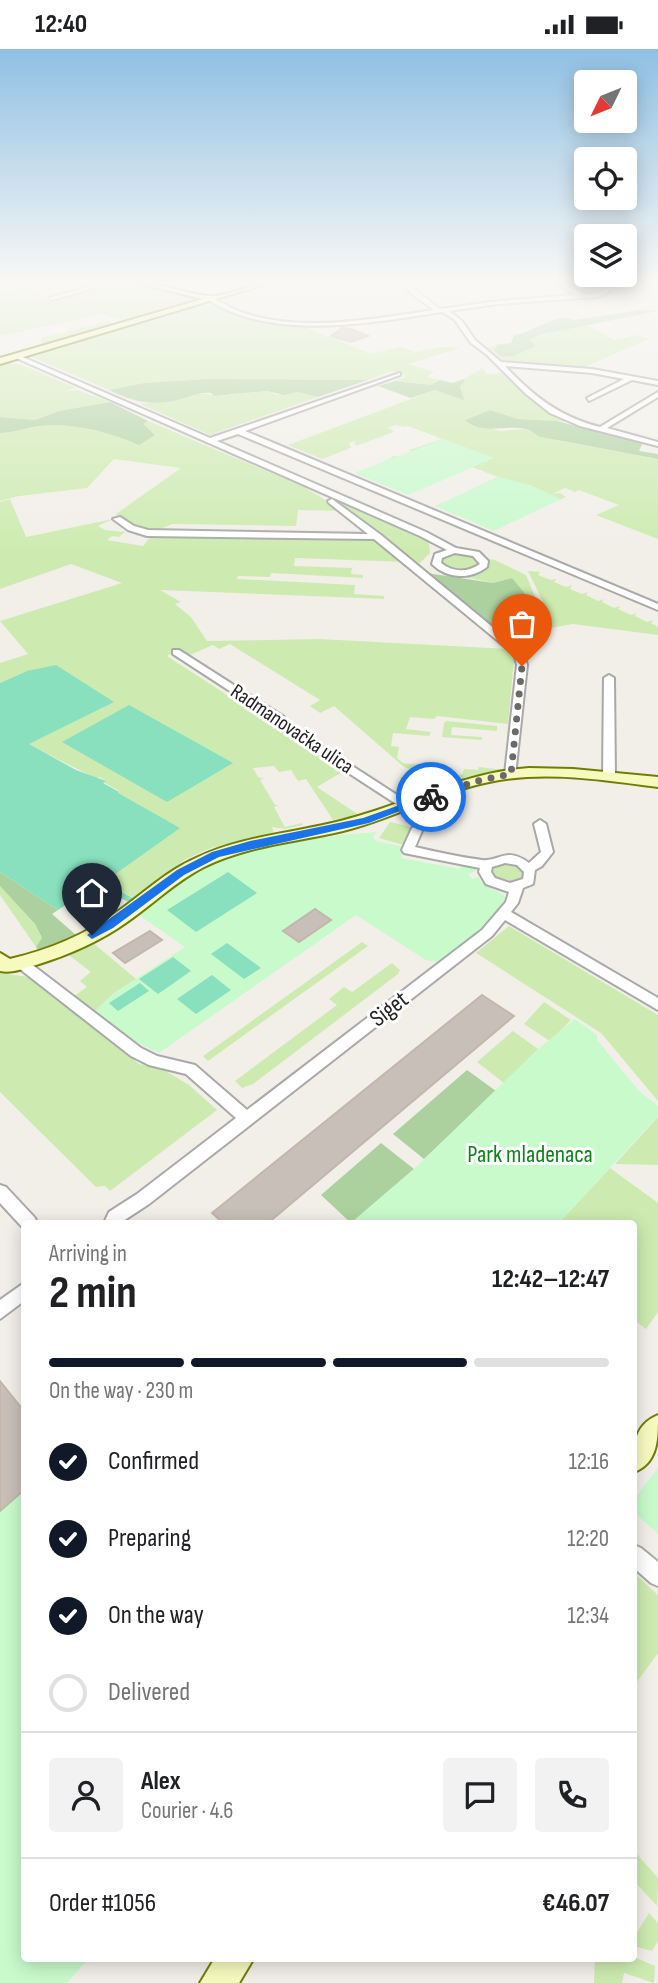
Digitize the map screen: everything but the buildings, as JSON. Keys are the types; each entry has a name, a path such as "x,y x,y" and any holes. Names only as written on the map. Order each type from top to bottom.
{"street":[{"path":"55,373 454,550 482,557"},
{"path":"508,373 545,409 567,421 658,444"},
{"path":"605,373 658,383"},
{"path":"210,441 398,374"},
{"path":"589,399 633,377"},
{"path":"601,429 658,394"},
{"path":"238,431 498,543 658,607"},
{"path":"288,475 311,474 326,468"},
{"path":"306,483 311,474"},
{"path":"322,495 378,537 519,653 522,666 511,774"},
{"path":"117,519 131,528 147,533 378,537"},
{"path":"408,528 443,553"},
{"path":"470,552 498,543"},
{"path":"482,557 498,543"},
{"path":"454,550 438,556 436,563 452,572 469,573 482,568 482,557"},
{"name":"Radmanovačka ulica","path":"176,652 280,719 288,729 408,806"},
{"path":"609,678 609,777"},
{"path":"7,964 110,926 181,873 215,855 250,844 365,820 477,781 511,774 609,777 658,782"},
{"path":"528,869 538,863 547,852 540,824"},
{"path":"416,831 408,850 487,865"},
{"path":"508,859 522,863 528,869 531,877 517,888 503,887 490,881 485,872 487,865 495,860 508,859"},
{"name":"Siget","path":"123,1220 143,1204 143,1199 487,933 505,914 517,888"},
{"path":"505,914 658,1005"},
{"path":"7,964 136,1052 155,1061 190,1069 247,1119"},
{"path":"0,1192 26,1220"},
{"path":"0,1311 21,1294"},
{"path":"637,1455 658,1428"},
{"path":"637,1558 658,1576"},
{"path":"218,1983 234,1962"}],"green space":[{"path":"0,373 41,373 76,388 61,392 77,390 110,402 59,411 35,420 0,417"},
{"path":"70,373 386,373 368,380 207,379 144,383 109,390"},
{"path":"399,373 432,373 426,377 440,380 431,385 395,381 407,376"},
{"path":"473,373 505,373 534,402 567,422 518,419 490,410 465,420 500,431 525,429 560,441 658,459 658,539 596,515 619,505 579,490 575,492 565,488 552,494 560,493 566,497 557,501 468,491 498,477 472,467 438,482 382,463 394,456 422,458 409,450 442,439 408,426 396,425 383,429 390,428 394,432 356,446 354,441 349,443 351,448 322,459 288,445 435,390 463,397 460,385 465,382 464,379"},
{"path":"207,379 368,380 318,397 297,392 284,395 267,391 214,396 206,393 151,403 109,390 144,383"},
{"path":"464,379 460,386 464,400 435,390 411,398 378,386 395,381 431,385 440,380 453,383"},
{"path":"267,391 277,395 297,392 318,397 210,435 140,404 174,400 196,393 220,396"},
{"path":"110,402 148,421 143,424 155,435 139,445 102,432 77,427 38,426 0,433 0,417 35,420 59,411"},
{"path":"490,410 518,419 556,421 643,442 639,451 658,454 658,459 541,437 526,429 487,429 465,420"},
{"path":"148,421 304,487 343,511 298,510 296,526 172,524 156,530 142,530 129,525 116,514 181,468 114,459 87,488 19,496 0,501 0,433 38,426 77,427 139,444 146,439 143,423"},
{"path":"443,439 494,458 408,495 354,473"},
{"path":"499,477 530,485 561,499 494,531 435,506"},
{"path":"10,499 26,537 113,519 98,526 105,530 125,532 119,537 112,536 107,540 143,546 152,535 376,540 405,562 295,558 294,566 352,568 351,574 363,575 363,578 271,573 270,577 238,576 237,579 355,585 354,594 384,596 384,599 160,590 181,602 175,604 191,617 207,641 319,639 509,649 514,660 508,724 437,716 434,719 410,717 406,729 431,732 429,736 393,733 391,746 399,747 397,758 403,763 431,766 430,772 462,775 464,769 478,770 479,767 504,770 466,777 448,784 404,767 334,706 320,713 310,706 320,700 230,644 219,649 213,645 190,655 178,650 167,656 344,771 317,787 359,815 333,820 306,779 298,781 291,770 279,772 274,766 253,768 258,777 264,779 260,780 275,805 279,805 274,807 285,827 303,825 285,829 272,827 274,834 211,848 186,859 134,899 113,886 97,882 119,791 103,782 105,780 99,777 97,779 28,744 113,702 27,671 0,683 0,663 28,654 0,621 122,583 71,564 0,589 0,502"},
{"path":"341,503 429,542 430,553 418,565"},
{"path":"458,553 474,557 477,565 459,570 442,562 444,557"},
{"path":"487,559 495,560 526,575 541,611 530,631 501,636 499,631 527,623 512,578 493,583 465,577 487,567"},
{"path":"528,571 540,572 538,575 556,579 554,582 566,587 572,585 570,589 582,594 588,592 586,595 598,601 604,599 602,602 614,608 620,606 618,609 631,615 636,613 635,616 647,622 653,620 651,623 658,627 658,635 573,624 538,630 546,617 546,608"},
{"path":"427,573 493,583 512,578 536,607 527,623 499,631 460,603"},
{"path":"56,665 114,702 29,744 76,770 106,781 103,783 118,793 180,828 104,882 134,899 128,902 110,891 93,887 58,910 0,872 0,683 27,671"},
{"path":"129,705 233,763 167,802 62,742"},
{"path":"447,721 497,726 497,731 452,727 451,735 482,737 482,740 442,737 444,723"},
{"path":"390,822 411,827 404,845 379,838"},
{"path":"377,832 373,837 376,841 404,847 401,858 460,869 461,864 475,868 476,871 468,874 472,879 478,877 486,886 504,895 505,899 486,925 443,960 435,962 426,960 356,915 159,1053 130,1039 95,1011 114,993 185,947 136,913 188,874 222,857 260,846"},
{"path":"503,863 519,867 524,873 522,879 510,884 494,877 492,870"},
{"path":"0,872 58,910 52,914 76,935 38,950 36,947 42,938 35,924 0,886"},
{"path":"228,872 257,893 196,932 167,910"},
{"path":"0,886 35,924 42,939 36,947 0,895"},
{"path":"509,926 658,1015 658,1101 601,1033 476,953"},
{"path":"92,942 136,979 114,993 95,1011 74,996 87,987 80,981 91,972 66,953"},
{"path":"362,942 368,946 208,1061 203,1056"},
{"path":"227,943 261,968 244,979 211,954"},
{"path":"173,957 191,971 158,994 139,979"},
{"path":"392,963 400,970 398,974 253,1084 242,1088 235,1081 337,1005 329,999 344,987 352,992"},
{"path":"0,973 29,977 139,1064 164,1070 189,1085 217,1110 110,1191 105,1186 96,1187 0,1092"},
{"path":"212,975 231,990 196,1014 177,999"},
{"path":"140,983 149,991 118,1011 109,1003"},
{"path":"544,1002 571,1020 550,1041 524,1024"},
{"name":"Park mladenaca","path":"575,1019 597,1035 597,1040 640,1092 658,1106 658,1116 562,1220 354,1220 414,1169 538,1049"},
{"path":"513,1031 538,1049 504,1083 477,1062"},
{"path":"467,1070 496,1091 424,1159 393,1134"},
{"path":"658,1117 658,1165 615,1164"},
{"path":"381,1143 414,1169 354,1220 348,1220 321,1195"},
{"path":"610,1168 658,1203 658,1312 646,1329 637,1322 637,1220 562,1220"},
{"path":"658,1468 658,1534 637,1515 637,1495"},
{"path":"21,1493 21,1962 85,1962 67,1983 0,1983 0,1511"},
{"path":"637,1576 658,1595 658,1653 637,1682"},
{"path":"637,1854 658,1878 657,1906 637,1884"},
{"path":"649,1913 658,1923 658,1941 652,1951 637,1947 637,1932"},
{"path":"637,1958 655,1966 654,1983 624,1973 622,1983 594,1983 595,1962 637,1962"}],"way so far":[{"path":"431,797 490,777 511,774 522,666"}],"route":[{"path":"92,935 110,926 181,873 227,850 380,817 431,797"}]}
